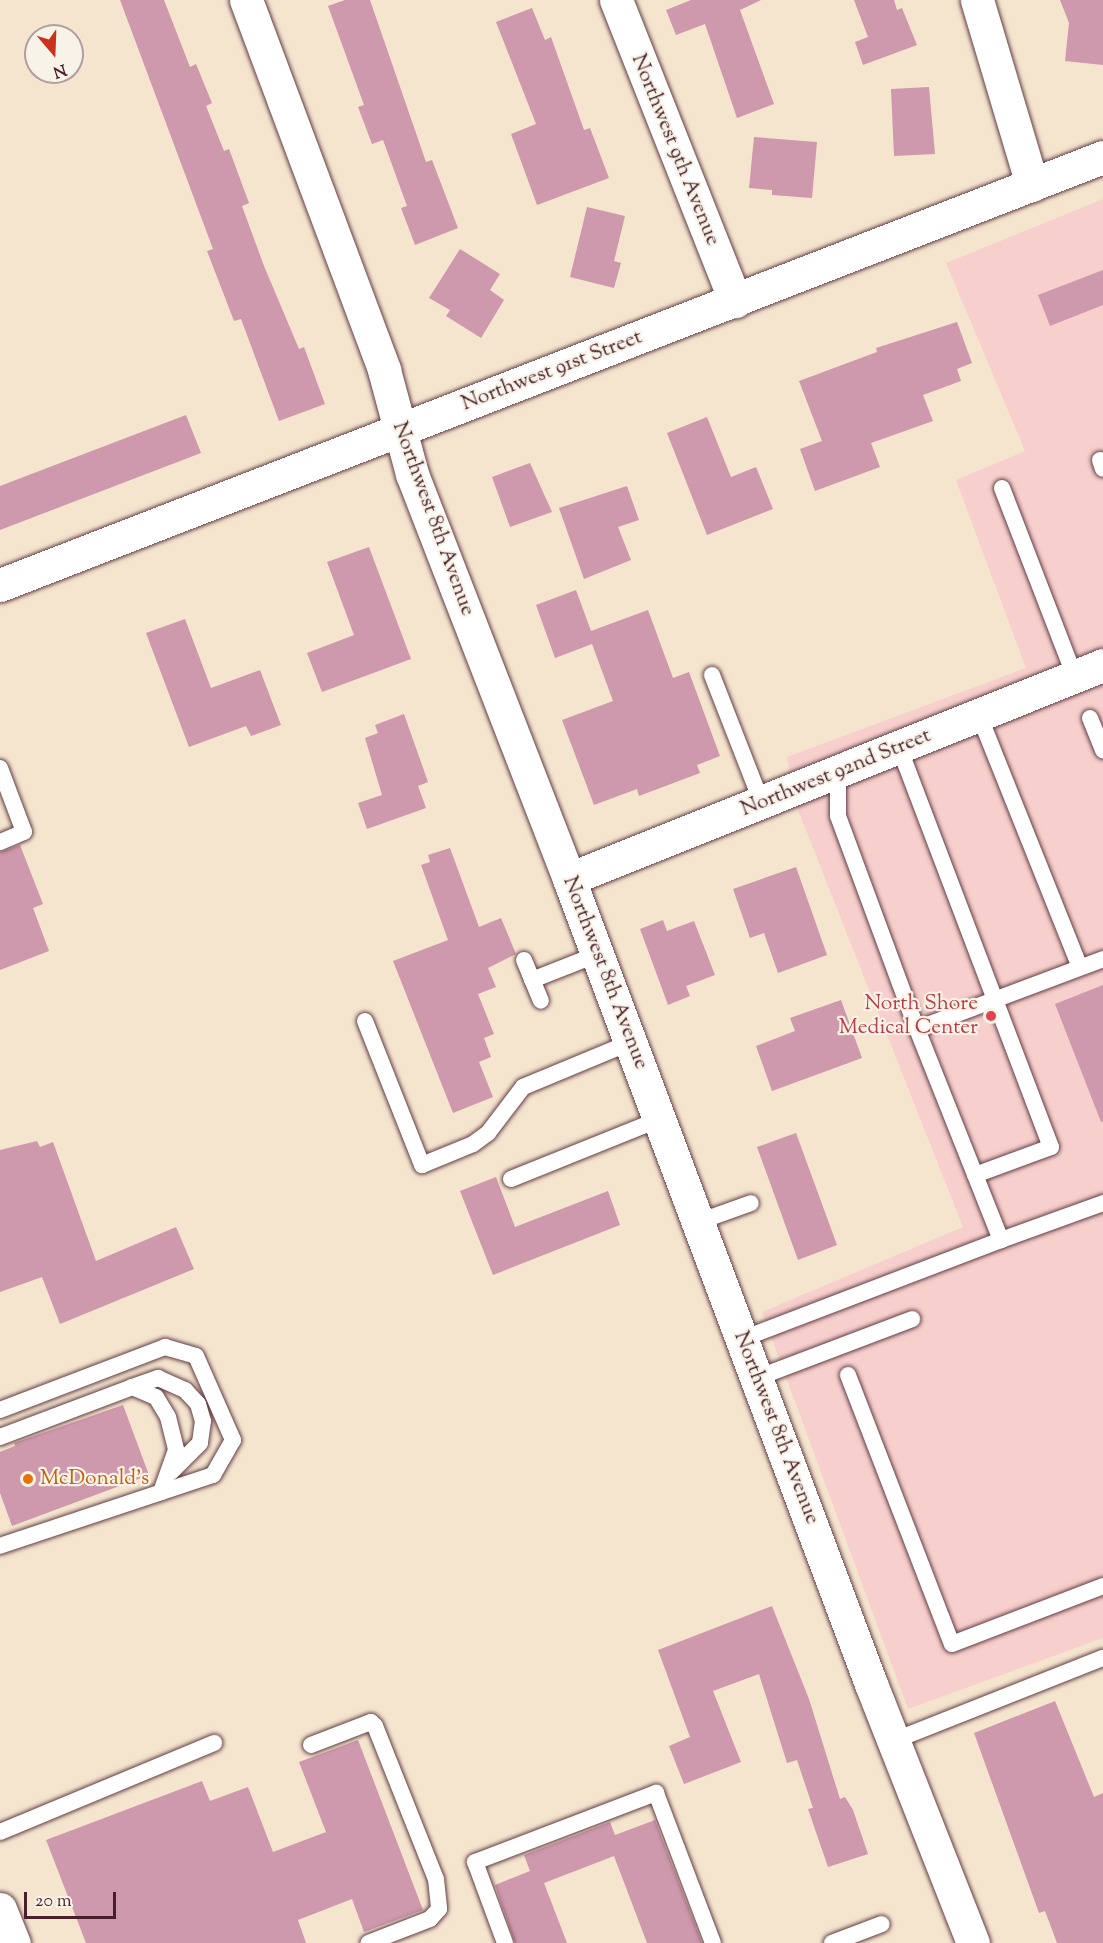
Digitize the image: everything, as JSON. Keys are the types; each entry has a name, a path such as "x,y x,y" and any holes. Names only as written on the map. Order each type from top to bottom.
{"street":[{"name":"Northwest 8th Avenue","path":"246,0 384,370 412,474 598,954 893,1741 974,1943"},
{"name":"Northwest 9th Avenue","path":"616,0 735,301"},
{"path":"977,0 1032,185"},
{"name":"Northwest 91st Street","path":"0,585 1103,157"},
{"name":"Northwest 92nd Street","path":"569,879 1089,671"},
{"path":"0,1909 14,1943"}],"lane":[{"path":"1002,488 1089,671"},
{"path":"712,675 762,803"},
{"path":"979,715 1080,968"},
{"path":"1090,718 1103,751"},
{"path":"899,747 993,1000 1051,1147 975,1175"},
{"path":"0,768 24,832 0,842"},
{"path":"838,772 838,816 917,1029 1001,1239"},
{"path":"532,980 598,954"},
{"path":"917,1029 1103,959"},
{"path":"524,960 541,1001"},
{"path":"365,1021 422,1165 473,1144 488,1132 523,1088 631,1042"},
{"path":"511,1179 660,1119"},
{"path":"698,1222 751,1203"},
{"path":"742,1339 1001,1239 1103,1203"},
{"path":"757,1378 912,1318"},
{"path":"0,1410 165,1347 196,1356 232,1440 213,1475 0,1546"},
{"path":"848,1375 952,1644 1103,1586"},
{"path":"0,1437 158,1378 185,1390 198,1404 203,1421 200,1443 170,1472"},
{"path":"132,1387 156,1397 168,1417 176,1450 161,1492"},
{"path":"893,1741 1103,1658"},
{"path":"312,1745 371,1722 375,1726 436,1879 439,1909 430,1919 368,1943"},
{"path":"0,1832 214,1743"},
{"path":"505,1943 475,1862 656,1793 713,1943"},
{"path":"832,1943 882,1924"}],"shaded area":[{"name":"North Shore Medical Center","path":"1103,199 1103,1638 908,1709 762,1312 963,1227 796,805 787,757 1026,668 956,480 1025,451 946,263"}],"building":[{"path":"120,0 164,0 190,67 196,64 212,103 206,106 224,151 229,149 249,203 242,206 264,266 299,349 304,347 325,404 279,421 241,319 234,321 207,251 213,249"},
{"path":"345,0 370,0 426,162 432,160 458,228 415,245 401,208 407,206 383,140 372,144 358,107 364,105 328,6"},
{"path":"691,0 761,0 740,10 774,104 737,118 705,24 676,35 666,10"},
{"path":"854,0 894,0 897,10 902,8 917,45 863,65 855,42 868,37"},
{"path":"1060,0 1103,0 1103,65 1065,61 1069,23"},
{"path":"532,8 545,40 551,37 584,130 590,128 609,178 537,205 511,134 536,124 496,22"},
{"path":"929,87 935,154 894,156 891,89"},
{"path":"754,137 817,142 812,198 772,195 772,190 749,188"},
{"path":"587,207 625,216 614,261 621,263 614,288 570,277"},
{"path":"460,249 500,274 490,290 504,300 481,338 446,316 450,310 429,298"},
{"path":"1103,270 1103,305 1050,326 1038,295"},
{"path":"957,322 972,363 957,369 961,381 923,395 933,421 871,443 880,467 815,491 800,449 822,441 799,381 877,352 876,348"},
{"path":"186,415 201,453 0,530 0,486"},
{"path":"707,417 731,477 756,467 773,509 707,535 667,433"},
{"path":"530,463 552,512 510,527 492,477"},
{"path":"627,486 639,520 618,527 631,560 584,579 559,508"},
{"path":"369,547 411,659 322,692 307,653 354,635 327,562"},
{"path":"576,590 591,631 648,610 673,678 689,672 720,756 697,765 700,773 639,796 637,789 594,805 562,720 613,701 592,644 555,658 536,605"},
{"path":"185,619 211,688 260,670 281,725 251,736 246,726 189,747 146,633"},
{"path":"404,714 428,782 418,786 426,808 367,829 358,803 382,795 365,738 378,733 375,725"},
{"path":"20,845 43,904 33,908 49,951 0,970 0,852"},
{"path":"450,848 479,927 501,918 516,954 488,968 496,987 478,994 494,1034 484,1038 491,1057 479,1062 493,1097 453,1113 393,961 448,940 421,865 430,862 428,855"},
{"path":"796,867 827,955 778,973 764,933 750,938 733,889"},
{"path":"663,920 667,931 694,921 715,975 686,986 690,996 668,1005 640,929"},
{"path":"1103,985 1103,1121 1101,1122 1055,1004"},
{"path":"841,1000 862,1058 772,1091 756,1046 795,1031 790,1018"},
{"path":"796,1133 837,1245 798,1260 757,1147"},
{"path":"37,1141 40,1147 53,1142 96,1261 176,1227 194,1269 60,1324 42,1277 0,1292 0,1150"},
{"path":"496,1177 515,1227 608,1191 620,1225 493,1275 460,1191"},
{"path":"123,1405 149,1475 12,1526 0,1493 0,1452 15,1446 14,1443"},
{"path":"772,1606 809,1699 840,1799 845,1797 853,1810 868,1854 828,1867 808,1809 813,1808 797,1760 787,1763 759,1674 713,1691 741,1762 684,1784 669,1746 690,1737 658,1650"},
{"path":"1055,1701 1094,1797 1103,1793 1103,1943 1057,1943 1045,1911 1039,1913 974,1733"},
{"path":"358,1740 423,1910 364,1932 352,1899 298,1920 306,1943 86,1943 46,1840 202,1781 210,1801 248,1787 273,1852 326,1832 299,1762"},
{"path":"655,1820 702,1943 647,1943 614,1856 544,1883 567,1943 515,1943 495,1885 530,1871 524,1855 610,1822 615,1835"}],"place":[{"name":"North Shore Medical Center","path":"991,1016"},
{"name":"McDonald's","path":"28,1479"}]}
